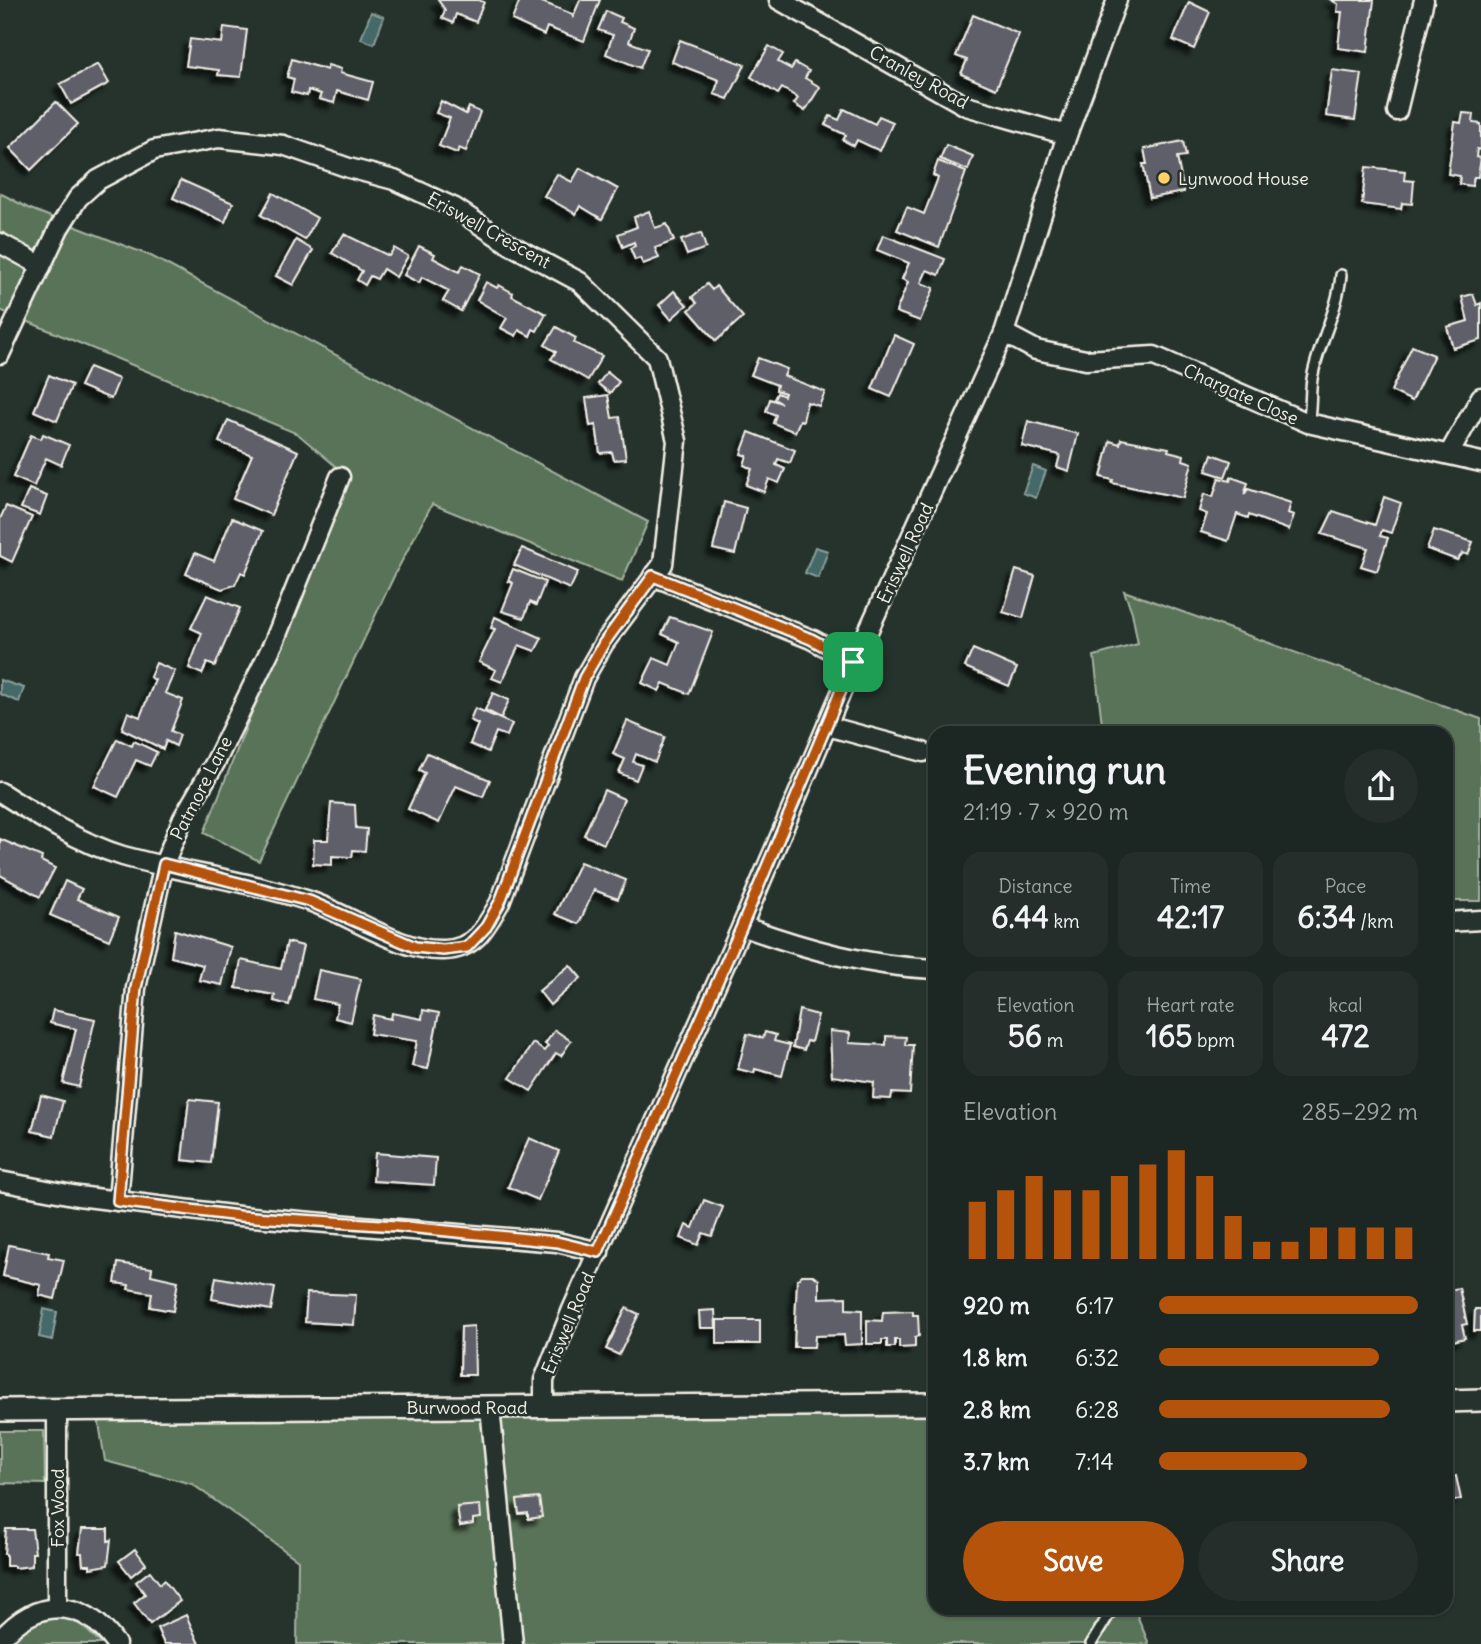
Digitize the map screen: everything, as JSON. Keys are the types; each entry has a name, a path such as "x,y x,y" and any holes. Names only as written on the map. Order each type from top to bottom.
{"street":[{"name":"Cranley Road","path":"779,0 966,106 1067,135"},
{"name":"Eriswell Road","path":"544,1407 546,1373 742,926 853,662 1003,333 1067,135 1117,0"},
{"path":"1397,111 1424,0"},
{"name":"Eriswell Crescent","path":"0,354 40,265 78,198 98,180 154,150 219,138 283,145 349,169 394,180 455,208 509,244 580,282 657,358 677,441 663,564 604,643 584,678 500,902 486,927 467,947 443,950 415,947 309,901 164,864"},
{"path":"0,243 40,265"},
{"name":"Chargate Close","path":"1003,333 1036,350 1086,360 1154,356 1308,423 1481,462"},
{"path":"1449,454 1481,397"},
{"name":"Patmore Lane","path":"118,1201 136,988 164,864 183,818 215,763 268,654 341,477"},
{"path":"653,576 811,639 853,662"},
{"path":"827,726 923,751"},
{"path":"0,792 87,841 121,855 164,864"},
{"path":"1453,922 1481,920"},
{"path":"742,926 811,951 901,968 928,969"},
{"path":"0,1181 118,1201 239,1216 397,1226 557,1242 598,1252"},
{"path":"1453,1401 1481,1401"},
{"name":"Burwood Road","path":"0,1410 928,1404"},
{"path":"489,1407 513,1644"},
{"name":"Fox Wood","path":"57,1410 57,1606"},
{"path":"0,1640 23,1617 57,1606 89,1617 116,1644"}],"lane":[{"path":"1308,423 1313,401 1312,377 1339,300 1341,275"},
{"path":"1091,1644 1109,1615"}],"green space":[{"path":"0,193 28,208 151,256 648,522 622,581 432,504 395,574 259,861 204,833 346,475 298,434 0,310"},
{"path":"1124,591 1481,719 1481,901 1453,901 1453,726 1102,726 1094,656 1138,644 1132,612"},
{"path":"928,1414 928,1615 1137,1615 1149,1644 297,1644 298,1560 192,1484 105,1461 98,1417 653,1418"},
{"path":"0,1431 44,1431 45,1484 0,1483"},
{"path":"63,1618 80,1624 102,1644 8,1644 32,1625"}],"water":[{"path":"371,12 384,17 374,44 361,39"},
{"path":"1033,466 1046,471 1036,498 1023,493"},
{"path":"815,547 828,551 818,578 805,573"},
{"path":"0,680 24,688 19,702 0,694"},
{"path":"44,1309 57,1312 52,1340 39,1337"}],"building":[{"path":"438,0 484,2 476,22 456,14 453,23 442,18 445,10"},
{"path":"520,0 537,0 572,14 573,17 580,0 600,0 584,41 547,27 544,35 512,20"},
{"path":"1331,0 1374,0 1368,52 1338,48 1342,12 1337,12 1338,4"},
{"path":"1189,2 1210,12 1194,49 1173,40"},
{"path":"606,11 622,18 620,22 634,28 629,42 648,49 640,68 606,54 613,35 598,30"},
{"path":"973,15 1019,34 996,89 961,74 967,60 956,56"},
{"path":"224,27 247,30 241,77 218,75 219,70 186,66 190,39 222,43"},
{"path":"680,40 745,65 728,99 714,94 719,80 672,62"},
{"path":"769,46 783,54 778,62 791,69 795,63 809,71 805,78 820,87 805,111 794,104 798,98 782,88 778,94 751,77"},
{"path":"292,59 327,70 328,65 341,69 340,73 373,82 368,100 337,91 334,103 319,99 321,94 308,90 307,96 291,92 294,79 287,77"},
{"path":"98,64 109,83 71,104 60,84"},
{"path":"1332,70 1362,74 1355,120 1326,116"},
{"path":"441,101 466,114 469,107 480,112 466,151 459,148 457,153 439,146 450,118 436,113"},
{"path":"56,102 78,124 31,170 10,148"},
{"path":"844,109 875,124 879,116 893,122 880,151 857,140 854,146 843,140 846,135 825,125 830,116 839,120"},
{"path":"1463,113 1474,114 1473,123 1481,124 1481,150 1477,149 1476,157 1481,158 1478,177 1474,177 1472,186 1459,184 1460,176 1448,174 1455,122 1461,123"},
{"name":"Lynwood House","path":"1183,141 1186,156 1177,157 1184,192 1150,198 1143,164 1147,164 1144,149"},
{"path":"946,145 973,156 968,170 940,159"},
{"path":"938,161 966,172 939,247 897,230 907,207 924,214 938,178 933,175"},
{"path":"1366,167 1405,171 1404,180 1414,181 1412,204 1402,203 1401,209 1362,204"},
{"path":"580,168 618,189 602,219 580,206 576,214 544,196 557,174 572,182"},
{"path":"181,180 233,203 225,222 173,198"},
{"path":"273,193 317,218 305,240 261,215"},
{"path":"649,211 655,228 667,224 674,241 655,248 659,258 643,264 640,258 635,260 630,248 635,246 634,242 623,247 618,234 637,227 634,217"},
{"path":"701,233 706,248 687,255 681,240"},
{"path":"344,234 389,256 394,248 408,256 396,277 383,269 377,279 370,276 365,285 357,280 362,271 332,253"},
{"path":"883,235 945,259 939,275 927,270 921,283 934,288 920,321 896,312 908,282 902,279 909,263 877,250"},
{"path":"296,240 313,250 293,285 276,276"},
{"path":"419,246 435,254 433,258 459,272 463,265 480,274 461,311 443,301 449,291 422,277 419,283 404,275"},
{"path":"486,282 497,288 499,285 513,293 512,296 546,314 537,331 533,329 530,336 519,330 516,336 501,328 507,318 477,300"},
{"path":"707,284 712,290 716,286 743,317 716,341 689,310 697,303 692,297"},
{"path":"674,291 687,305 671,319 659,305"},
{"path":"1473,294 1477,305 1481,303 1481,340 1453,348 1447,327 1468,321 1462,297"},
{"path":"556,327 576,338 574,343 602,356 588,380 551,359 556,352 545,345"},
{"path":"894,335 914,344 891,397 872,389"},
{"path":"1412,346 1434,355 1412,401 1391,391"},
{"path":"758,358 787,369 784,376 825,392 819,406 807,402 803,421 800,420 795,432 773,423 776,415 766,411 770,399 781,403 774,399 777,393 784,396 785,393 776,390 777,385 751,375"},
{"path":"89,367 119,379 111,399 80,386"},
{"path":"607,372 619,382 610,393 598,384"},
{"path":"49,375 72,385 57,421 34,411"},
{"path":"608,395 612,418 620,417 626,459 614,460 612,452 600,453 596,425 590,426 586,398"},
{"path":"228,420 298,451 271,515 233,499 252,455 219,442"},
{"path":"1028,421 1078,434 1069,471 1057,467 1060,455 1022,446"},
{"path":"749,432 795,450 790,463 778,459 776,465 785,469 779,483 769,479 764,492 746,485 752,469 744,465 747,456 741,454"},
{"path":"43,434 69,445 61,465 46,458 34,486 13,477 31,435 41,439"},
{"path":"1121,439 1169,448 1168,451 1184,455 1183,460 1192,463 1183,498 1112,483 1113,480 1101,477 1110,441 1120,444"},
{"path":"1212,454 1231,461 1225,477 1206,471"},
{"path":"1231,477 1248,483 1244,495 1248,489 1291,503 1288,513 1294,515 1289,530 1249,515 1248,518 1237,514 1228,541 1201,532 1207,514 1199,511 1204,494 1213,497 1219,478 1230,481"},
{"path":"29,489 47,496 40,515 21,508"},
{"path":"1384,497 1401,503 1391,533 1382,530 1380,536 1388,538 1377,571 1361,566 1368,548 1322,534 1333,511 1375,525"},
{"path":"724,502 746,508 735,554 713,549"},
{"path":"6,506 32,517 12,562 0,556 0,519"},
{"path":"232,518 263,531 245,574 241,572 235,585 222,589 186,574 195,553 214,561"},
{"path":"1434,530 1473,542 1468,555 1463,553 1457,560 1427,549"},
{"path":"522,548 578,572 570,589 514,565"},
{"path":"513,569 545,582 536,605 530,602 524,618 502,611 513,583 508,581"},
{"path":"1016,570 1035,576 1023,618 1003,612"},
{"path":"207,595 240,608 215,666 207,663 202,674 189,668 202,633 191,628"},
{"path":"495,617 542,638 535,651 519,645 502,682 492,678 496,670 479,662 495,629 491,628"},
{"path":"670,617 713,632 689,694 663,683 659,691 642,683 654,658 670,665 679,642 662,634"},
{"path":"973,649 1017,668 1009,686 965,667"},
{"path":"156,663 175,671 165,693 183,700 171,731 180,735 176,746 166,741 163,749 122,729 128,712 140,717 155,680 150,677"},
{"path":"493,693 509,700 501,718 485,710"},
{"path":"475,708 512,724 507,736 496,732 488,752 470,744 478,724 470,720"},
{"path":"627,721 665,737 655,762 636,754 633,762 642,765 636,780 619,773 625,759 613,754"},
{"path":"117,739 132,746 134,741 157,752 150,766 136,760 118,797 94,786"},
{"path":"427,753 490,780 483,797 456,786 439,823 408,809 425,773 419,770"},
{"path":"604,790 624,799 604,844 584,835"},
{"path":"331,803 355,805 356,828 367,829 365,851 353,850 352,857 332,856 332,865 313,864 314,840 328,840"},
{"path":"0,839 42,857 41,861 55,868 40,897 0,875"},
{"path":"580,862 626,880 618,899 594,890 579,924 555,914"},
{"path":"65,881 82,889 77,899 119,917 109,940 50,915"},
{"path":"175,930 231,947 222,985 199,980 203,965 171,957"},
{"path":"287,942 303,946 289,1005 274,1001 275,995 236,988 241,960 281,969"},
{"path":"570,965 581,978 550,1005 539,991"},
{"path":"319,970 361,979 351,1022 335,1018 338,1004 313,999"},
{"path":"53,1010 95,1019 79,1087 63,1083 76,1029 50,1023"},
{"path":"423,1010 439,1013 428,1069 412,1066 417,1041 370,1034 373,1015 391,1019 392,1013 422,1019"},
{"path":"799,1010 818,1015 811,1042 807,1041 804,1050 793,1047"},
{"path":"555,1030 571,1041 561,1056 556,1053 531,1091 510,1078 533,1043 544,1051 548,1046 545,1044"},
{"path":"830,1031 850,1033 849,1043 886,1045 886,1036 906,1037 905,1045 913,1045 910,1094 892,1093 891,1099 873,1098 874,1082 832,1076"},
{"path":"765,1032 776,1035 774,1041 790,1045 782,1076 755,1069 754,1073 738,1069 747,1034 763,1038"},
{"path":"41,1095 63,1101 54,1136 32,1131"},
{"path":"189,1099 218,1102 211,1163 182,1160"},
{"path":"529,1138 559,1151 538,1200 508,1187"},
{"path":"375,1153 436,1158 434,1185 373,1181"},
{"path":"704,1200 723,1207 712,1236 703,1233 698,1245 681,1238 686,1225 693,1228"},
{"path":"9,1245 49,1253 48,1257 64,1260 55,1299 39,1295 41,1285 3,1276"},
{"path":"118,1263 152,1268 151,1275 178,1281 173,1311 150,1307 152,1293 128,1289 129,1285 115,1283"},
{"path":"802,1275 813,1275 819,1280 819,1298 846,1297 846,1309 862,1310 862,1344 845,1345 844,1335 815,1336 814,1347 794,1347 797,1280"},
{"path":"216,1277 275,1288 271,1310 212,1299"},
{"path":"1459,1288 1467,1324 1462,1325 1465,1338 1453,1341 1453,1289"},
{"path":"307,1293 356,1295 354,1325 305,1322"},
{"path":"626,1308 639,1314 619,1355 606,1349"},
{"path":"1475,1309 1481,1309 1481,1331 1474,1331"},
{"path":"715,1310 716,1328 700,1328 699,1311"},
{"path":"913,1311 913,1315 918,1315 919,1336 915,1337 915,1347 899,1348 899,1340 895,1340 895,1347 887,1347 887,1340 882,1340 882,1344 867,1344 867,1320 882,1321 883,1312"},
{"path":"717,1320 760,1320 760,1344 717,1344"},
{"path":"474,1326 475,1375 460,1375 461,1327"},
{"path":"1456,1476 1461,1499 1453,1501 1453,1477"},
{"path":"539,1498 542,1517 528,1519 528,1513 519,1514 517,1500"},
{"path":"480,1505 481,1518 473,1519 473,1524 460,1526 457,1507"},
{"path":"6,1529 32,1529 35,1553 32,1553 32,1566 6,1566"},
{"path":"82,1529 108,1529 108,1541 111,1540 108,1565 90,1568 90,1565 83,1565 82,1553 79,1553"},
{"path":"135,1549 146,1564 131,1576 119,1561"},
{"path":"150,1571 160,1584 164,1580 180,1601 150,1624 134,1603 145,1594 136,1582"},
{"path":"186,1615 199,1644 164,1644 157,1628"}],"place":[{"name":"Lynwood House","path":"1164,178"}],"route":[{"path":"653,576 811,639 853,662 742,926 598,1252 557,1242 397,1226 239,1216 118,1201 136,988 164,864 309,901 415,947 443,950 467,947 486,927 500,902 584,678 604,643 653,576"}]}
